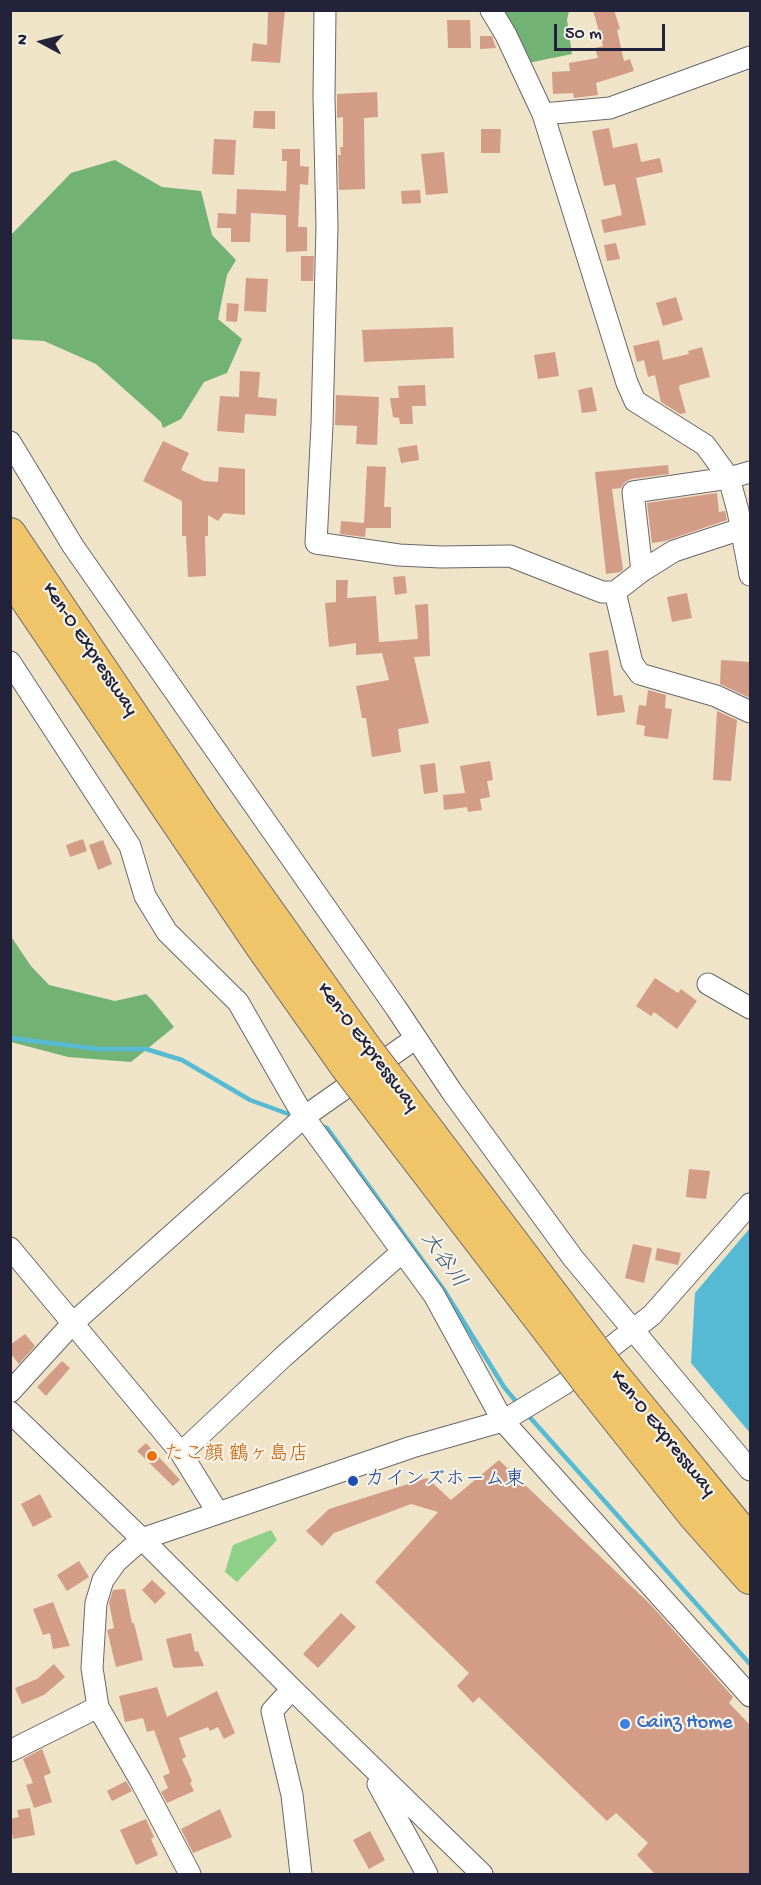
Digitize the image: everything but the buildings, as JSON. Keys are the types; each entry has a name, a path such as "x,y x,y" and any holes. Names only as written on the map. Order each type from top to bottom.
{"highway":[{"name":"Ken-O Expressway","path":"10,534 201,817 357,1058"},
{"name":"Ken-O Expressway","path":"10,575 248,926 357,1058 601,1379 694,1515 750,1578"},
{"name":"Ken-O Expressway","path":"601,1379 750,1542"}],"street":[{"path":"325,10 324,97 327,226 322,425 316,543 399,555 510,556 602,592 615,592 642,571 674,552 741,530"},
{"path":"491,10 506,35 543,114 634,401 705,445 729,478 738,511 750,575"},
{"path":"543,114 610,108 750,57"},
{"path":"10,442 73,546 452,1092 573,1258 750,1470"},
{"path":"642,571 633,492 729,478 750,472"},
{"path":"615,592 632,663 640,674 716,696 750,712"},
{"path":"10,662 130,846 145,896 167,932 238,1002 304,1117 434,1295 503,1421 750,1696"},
{"path":"708,984 750,1008"},
{"path":"11,1389 72,1324 304,1117 416,1038"},
{"path":"190,1875 142,1783 98,1707 92,1668 96,1603 103,1580 117,1562 142,1539 412,1447 503,1421 564,1384 652,1315 750,1204"},
{"path":"10,1248 181,1454 218,1513"},
{"path":"181,1454 284,1356 402,1252"},
{"path":"10,1412 142,1539 476,1873"},
{"path":"292,1689 272,1711 292,1795 301,1875"},
{"path":"10,1751 98,1707"},
{"path":"368,1765 427,1875"}],"green space":[{"path":"503,11 569,11 567,20 572,54 528,63"},
{"path":"115,160 162,187 201,191 212,235 236,260 227,275 218,319 242,339 227,373 204,382 181,419 163,428 161,422 96,364 44,341 11,339 11,235 71,173"},
{"path":"10,935 31,966 49,985 115,1001 146,994 174,1027 131,1062 68,1057 11,1042"},
{"path":"271,1530 277,1540 237,1582 225,1572 233,1545"}],"water":[{"path":"750,1228 750,1433 691,1363 695,1293"}],"waterway":[{"name":"大谷川","path":"10,1038 98,1049 146,1049 182,1060 250,1100 294,1116"},
{"name":"大谷川","path":"319,1125 327,1128 444,1290 504,1387 519,1405"},
{"name":"大谷川","path":"526,1413 750,1664"}],"place":[{"name":"たこ顔 鶴ヶ島店","path":"152,1456"},
{"name":"カインズホーム東","path":"353,1481"},
{"name":"Cainz Home","path":"625,1724"}]}
